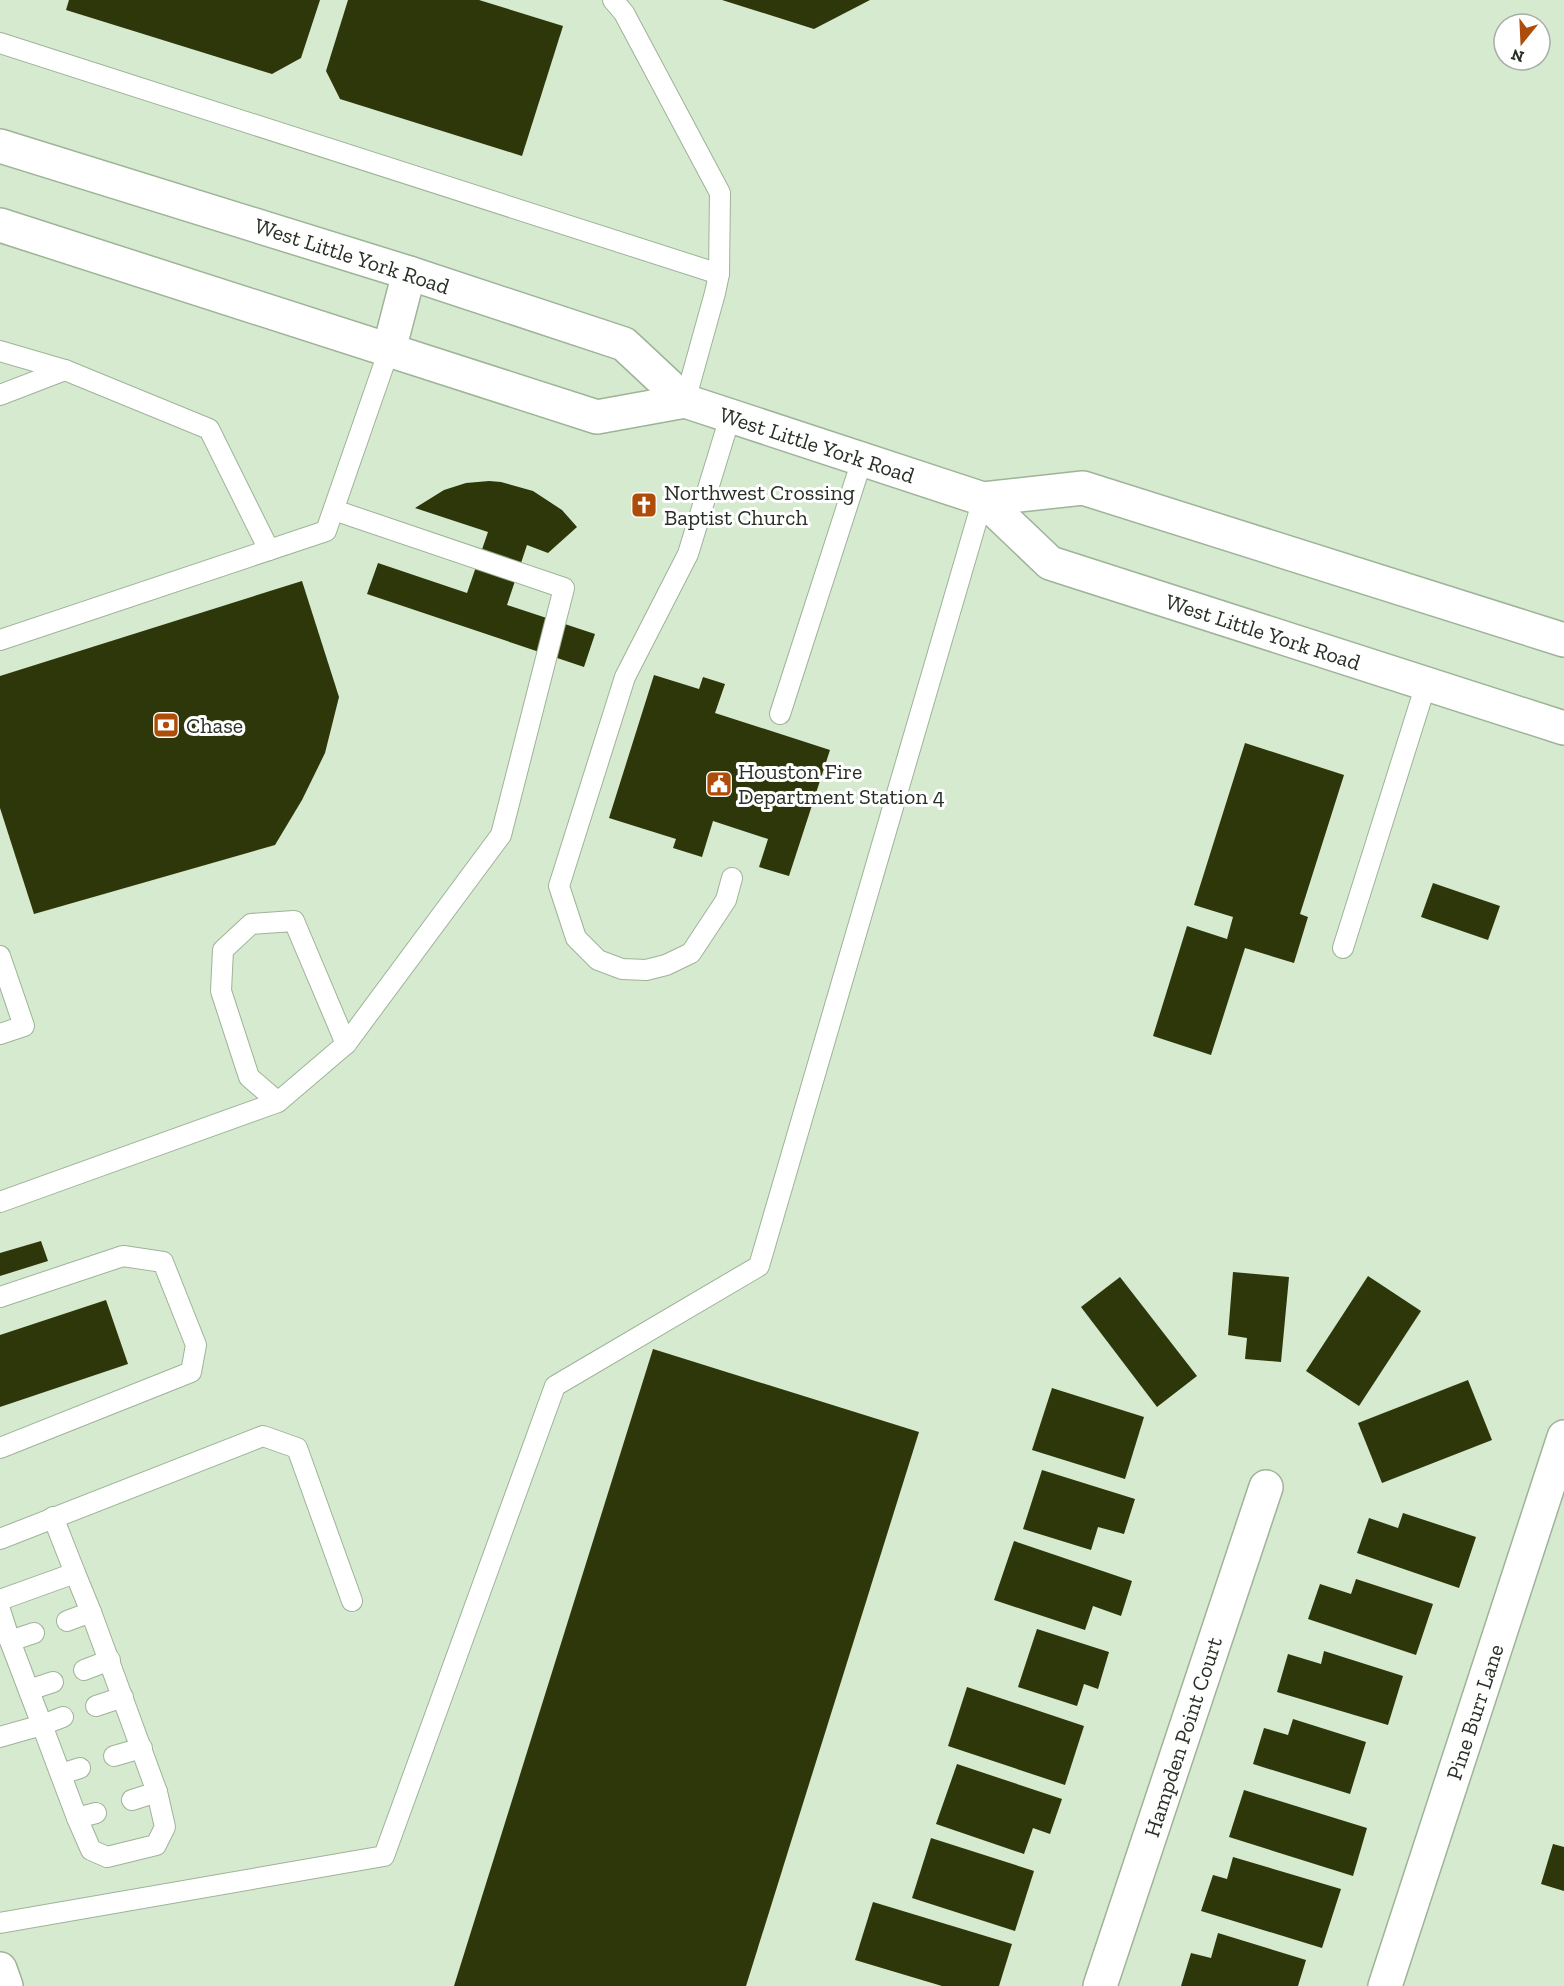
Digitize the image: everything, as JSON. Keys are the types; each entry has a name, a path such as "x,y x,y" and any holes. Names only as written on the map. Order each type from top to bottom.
{"main road":[{"name":"West Little York Road","path":"0,146 409,273 624,344 685,401 983,499 1083,488 1562,632"},
{"name":"West Little York Road","path":"0,225 597,417 685,401"},
{"path":"389,351 409,273"},
{"name":"West Little York Road","path":"983,499 1050,564 1564,728"},
{"name":"Pine Burr Lane","path":"1385,1986 1564,1437"},
{"name":"Hampden Point Court","path":"1100,1986 1266,1487"},
{"path":"0,1969 6,1986"}],"lane":[{"path":"613,0 624,13 720,193 719,274 685,401"},
{"path":"0,43 719,274"},
{"path":"0,351 65,370 209,429 269,550"},
{"path":"0,640 326,531 389,351"},
{"path":"0,395 65,370"},
{"path":"730,417 688,554 625,676 559,886 576,938 598,960 622,969 646,970 666,965 690,953 726,900 732,878"},
{"path":"780,714 862,460"},
{"path":"0,1923 384,1856 555,1386 759,1266 983,499"},
{"path":"0,1202 279,1102 346,1044 501,835 564,588 334,510"},
{"path":"1343,948 1426,684"},
{"path":"279,1102 249,1077 221,991 223,950 251,924 294,921 346,1044"},
{"path":"0,956 24,1026 0,1034"},
{"path":"0,1298 123,1256 163,1262 196,1345 191,1372 0,1448"},
{"path":"0,1539 264,1436 297,1448 352,1601"},
{"path":"0,1610 61,1774 86,1815 92,1850 107,1857 156,1845 165,1827 157,1792 110,1660 53,1517"},
{"path":"0,1600 75,1573"},
{"path":"67,1621 91,1612"},
{"path":"10,1641 34,1633"},
{"path":"84,1670 110,1660"},
{"path":"29,1690 53,1682"},
{"path":"96,1706 123,1697"},
{"path":"0,1737 63,1718"},
{"path":"114,1756 142,1748"},
{"path":"61,1774 80,1768"},
{"path":"132,1800 157,1792"}],"building":[{"path":"69,0 320,0 301,58 272,74 66,10"},
{"path":"348,0 479,0 563,26 522,156 340,99 326,71"},
{"path":"722,0 870,0 814,29"},
{"path":"489,481 533,491 562,510 577,527 548,553 527,545 507,605 595,634 584,667 367,594 378,563 467,593 488,532 415,508 444,490 466,483"},
{"name":"Chase","path":"302,581 339,697 325,753 302,800 275,845 34,914 0,808 0,676"},
{"name":"Houston Fire Department Station 4","path":"654,675 699,689 703,677 725,684 715,713 830,750 789,876 759,867 768,839 713,821 702,857 673,848 676,839 609,818"},
{"path":"1245,743 1344,775 1300,914 1308,917 1294,963 1245,948 1211,1055 1153,1036 1187,926 1227,939 1233,917 1194,905"},
{"path":"1433,883 1500,906 1488,940 1421,917"},
{"path":"41,1241 48,1261 0,1276 0,1253"},
{"path":"1233,1272 1289,1277 1281,1362 1245,1359 1247,1338 1228,1335"},
{"path":"1368,1276 1421,1311 1359,1406 1306,1371"},
{"path":"1120,1277 1197,1376 1157,1407 1081,1307"},
{"path":"106,1300 128,1364 0,1407 0,1335"},
{"path":"653,1349 919,1432 746,1986 454,1986"},
{"path":"1468,1380 1492,1440 1382,1483 1358,1423"},
{"path":"1052,1388 1144,1417 1125,1479 1032,1450"},
{"path":"1042,1470 1135,1499 1124,1534 1098,1527 1091,1550 1023,1529"},
{"path":"1403,1513 1476,1537 1459,1588 1357,1553 1369,1518 1398,1528"},
{"path":"1014,1541 1132,1581 1121,1616 1093,1606 1085,1630 994,1600"},
{"path":"1356,1579 1433,1604 1416,1655 1308,1619 1320,1584 1351,1594"},
{"path":"1037,1629 1109,1652 1098,1689 1084,1684 1077,1706 1018,1687"},
{"path":"1324,1651 1403,1676 1388,1725 1277,1692 1288,1654 1321,1664"},
{"path":"967,1687 1084,1726 1065,1785 948,1746"},
{"path":"1293,1719 1366,1742 1350,1794 1253,1764 1264,1728 1288,1735"},
{"path":"957,1764 1062,1799 1050,1834 1033,1828 1024,1854 936,1824"},
{"path":"1244,1790 1367,1828 1353,1876 1229,1837"},
{"path":"931,1838 1034,1871 1015,1931 912,1898"},
{"path":"1553,1844 1564,1847 1564,1891 1541,1884"},
{"path":"1233,1857 1341,1889 1322,1948 1201,1911 1213,1875 1227,1879"},
{"path":"873,1902 1012,1944 999,1986 942,1986 855,1960"},
{"path":"1218,1933 1306,1960 1298,1986 1181,1986 1191,1953 1211,1958"}],"place":[{"name":"Northwest Crossing Baptist Church","path":"644,505"},
{"name":"Chase","path":"166,725"},
{"name":"Houston Fire Department Station 4","path":"719,784"}]}
